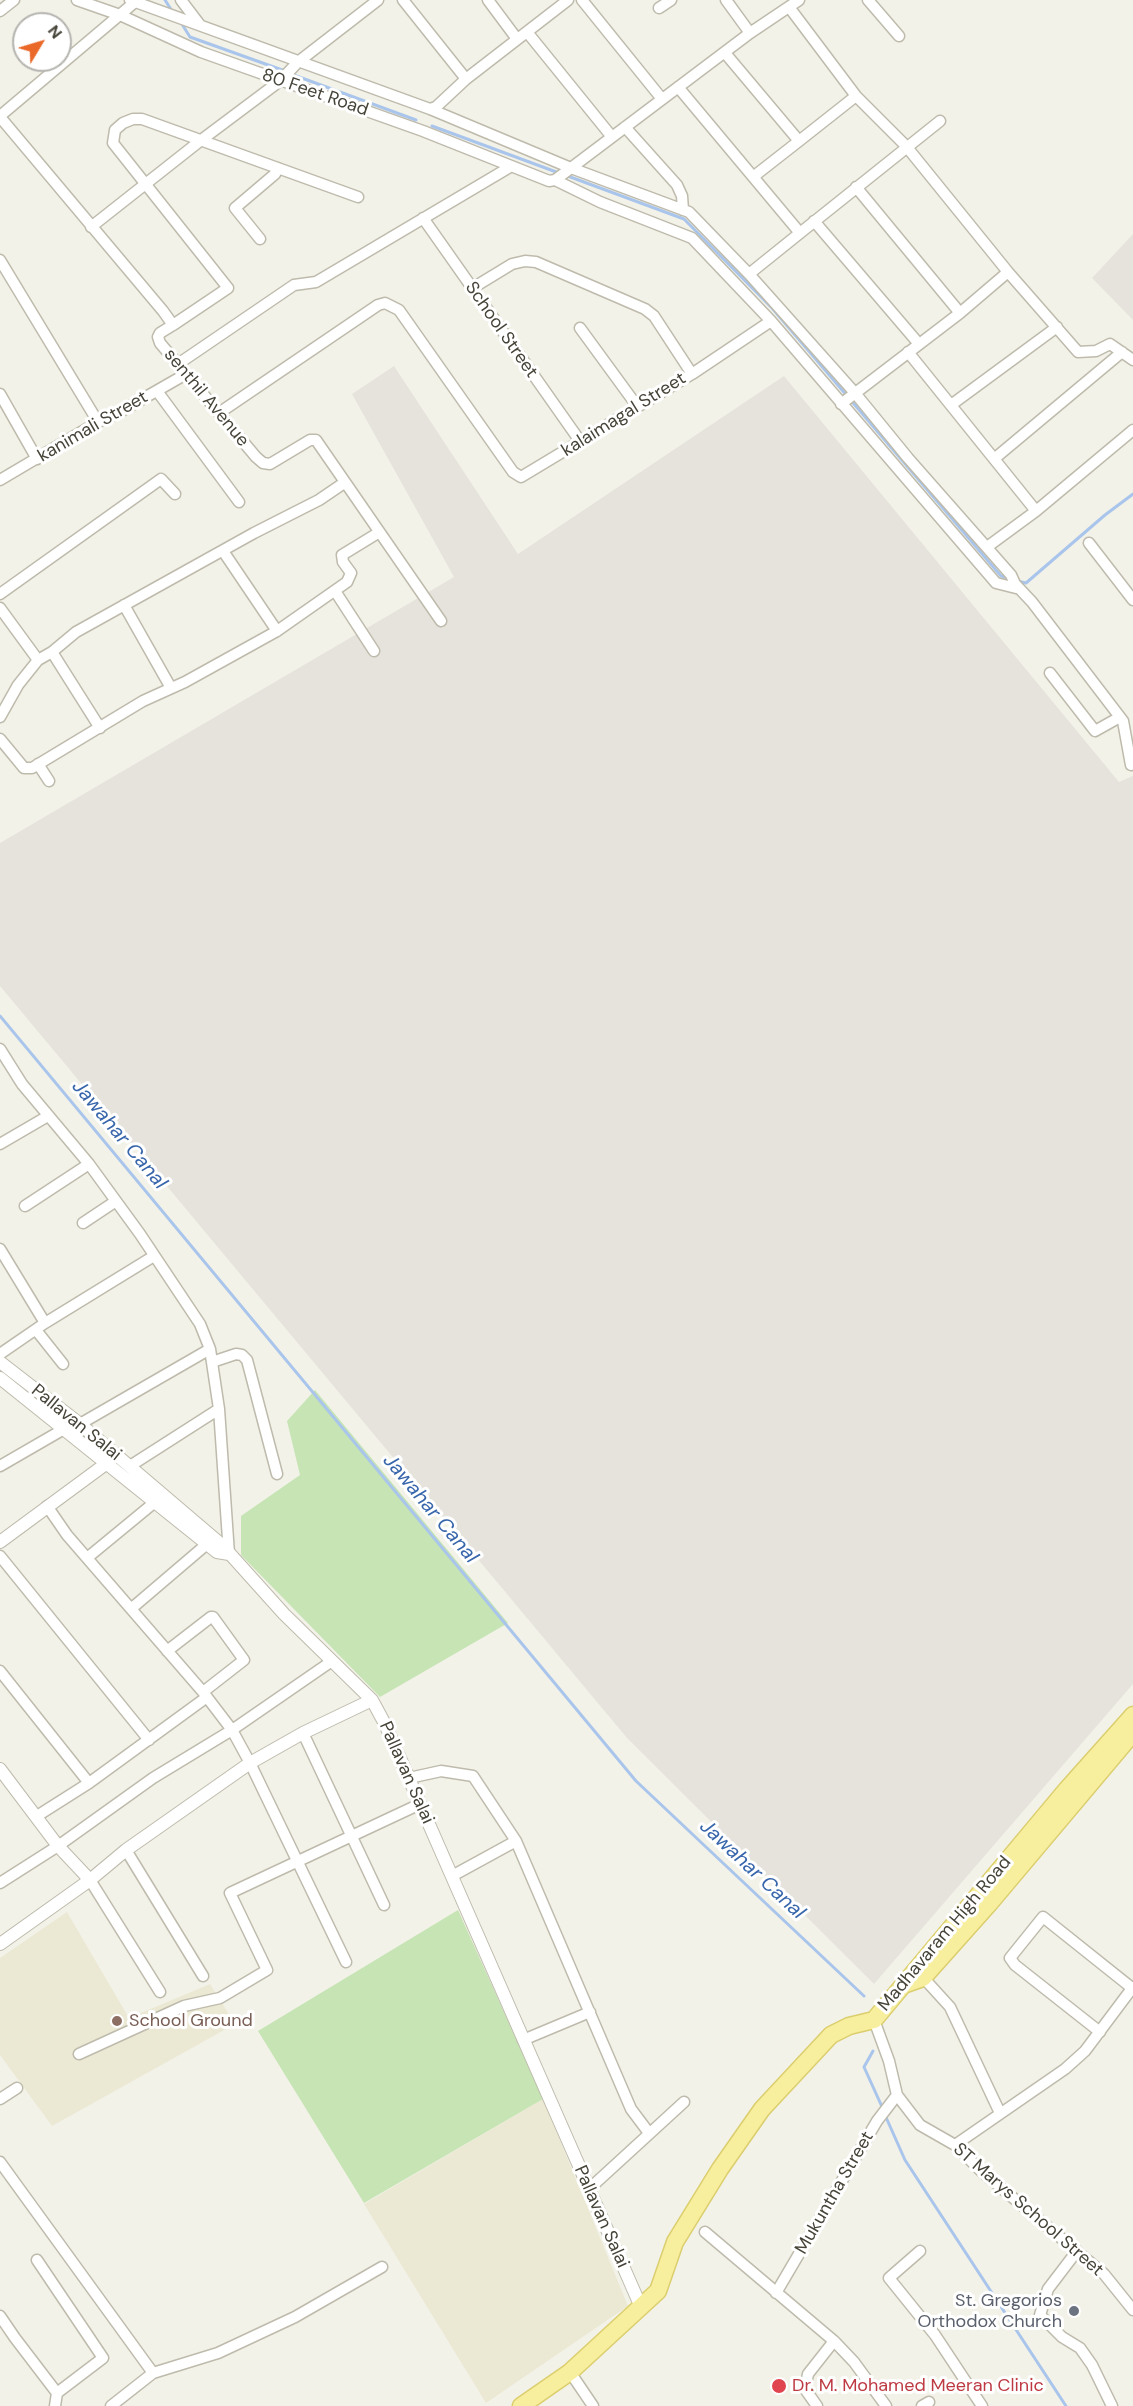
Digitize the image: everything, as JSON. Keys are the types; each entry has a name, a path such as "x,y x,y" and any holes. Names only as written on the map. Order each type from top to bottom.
{"main road":[{"path":"920,1974 990,1904 1126,1741 1133,1715"},
{"name":"Madhavaram High Road","path":"521,2406 570,2372 658,2291 675,2242 720,2169 762,2109 831,2035 849,2026 874,2020 903,1985 920,1974"}],"street":[{"path":"0,11 14,0"},
{"name":"80 Feet Road","path":"77,0 120,15 201,52 282,80 425,117 510,167 549,181 555,180 600,202 692,238 771,321"},
{"path":"181,0 195,24"},
{"path":"91,227 282,80 378,0"},
{"path":"402,0 466,79"},
{"path":"488,0 518,39"},
{"path":"425,117 466,79 568,0"},
{"path":"582,0 662,99"},
{"path":"659,8 670,0"},
{"path":"726,0 750,33"},
{"path":"555,180 750,33 799,0"},
{"path":"868,0 898,36"},
{"path":"0,117 120,15 133,1"},
{"name":"80 Feet Road","path":"133,1 425,117 689,212 749,274 854,394"},
{"path":"789,8 856,96 906,146 1008,272 1078,352 1096,351 1110,344 1133,360"},
{"path":"527,32 612,137"},
{"path":"725,52 798,141"},
{"path":"678,87 800,233"},
{"path":"753,177 856,96"},
{"name":"senthil Avenue","path":"0,117 173,325 160,333 158,337 160,343 219,413 263,463 270,464 310,440 316,440 441,621"},
{"path":"173,325 228,288 113,143 115,130 123,123 142,119 358,197"},
{"path":"749,274 940,121"},
{"path":"625,127 677,185 682,196 683,210"},
{"path":"178,364 294,285 316,282 510,167"},
{"path":"260,239 235,208 275,174 278,168"},
{"path":"856,187 960,313"},
{"name":"School Street","path":"423,218 580,441"},
{"path":"814,222 919,344"},
{"path":"0,260 98,422"},
{"path":"471,289 512,264 525,261 536,262 645,309 654,316 692,374"},
{"path":"842,403 960,313 1008,272"},
{"name":"kalaimagal Street","path":"219,413 378,305 385,303 399,310 513,472 522,477 692,374 771,321"},
{"path":"771,321 996,583 1016,582"},
{"path":"951,405 1057,327"},
{"path":"580,328 636,406"},
{"path":"908,352 1036,511"},
{"path":"994,459 1122,352"},
{"name":"kanimali Street","path":"0,480 98,422 186,374"},
{"path":"157,391 239,502"},
{"path":"0,394 37,459"},
{"path":"854,394 987,547 1125,721 1131,765"},
{"path":"987,547 1036,511 1133,430"},
{"path":"0,594 160,478 175,494"},
{"path":"0,717 18,685 38,660 52,652 76,632 319,500 344,483"},
{"path":"0,739 24,768 32,768 143,701 277,631 350,579 351,573 343,562 342,555 378,532"},
{"path":"1089,543 1133,600"},
{"path":"223,551 277,631"},
{"path":"335,591 374,651"},
{"path":"124,605 171,688"},
{"path":"0,608 38,660"},
{"path":"52,652 100,728"},
{"path":"1050,673 1095,731 1125,721"},
{"path":"38,764 49,781"},
{"path":"0,1049 22,1084 89,1164 116,1201 193,1312 210,1348 219,1409 229,1554 217,1552 0,1378"},
{"path":"0,1144 48,1116"},
{"path":"25,1206 89,1164"},
{"path":"83,1223 116,1201"},
{"path":"0,1249 63,1364"},
{"path":"0,1354 154,1256"},
{"path":"80,1424 210,1348"},
{"path":"212,1362 236,1354 242,1354 248,1360 277,1474"},
{"name":"Pallavan Salai","path":"0,1362 80,1424 217,1540 372,1700 409,1778 641,2307"},
{"path":"130,1466 219,1409"},
{"path":"0,1467 64,1429"},
{"path":"0,1542 107,1463"},
{"path":"87,1558 155,1502"},
{"path":"47,1506 67,1535 205,1694 232,1730 250,1762 346,1962"},
{"path":"132,1608 207,1544"},
{"path":"0,1556 149,1740"},
{"path":"37,1816 89,1784 149,1740 244,1660 213,1617 168,1651"},
{"path":"0,1883 58,1846 153,1778 232,1730 332,1661"},
{"path":"0,1671 89,1784"},
{"path":"0,1944 90,1880 126,1850 250,1762 303,1733 372,1700"},
{"path":"303,1733 349,1835 384,1905"},
{"path":"0,1769 58,1846 90,1880 160,1992"},
{"path":"409,1778 441,1771 473,1776 516,1841 631,2109 650,2133"},
{"path":"79,2054 184,2006 220,1998 267,1970 230,1893 349,1835 420,1804"},
{"path":"452,1876 516,1841"},
{"path":"126,1850 202,1976"},
{"path":"955,2145 1065,2069 1100,2032 1132,1988 1043,1917 1010,1958 1015,1965 1100,2032"},
{"path":"920,1974 950,2007 1000,2114"},
{"path":"524,2040 590,2013"},
{"name":"ST Marys School Street","path":"874,2020 889,2061 897,2095 920,2125 955,2145 981,2171 1104,2274 1133,2310"},
{"path":"0,2099 17,2088"},
{"name":"Mukuntha Street","path":"776,2293 897,2095"},
{"path":"589,2189 684,2102"},
{"path":"0,2162 153,2373"},
{"path":"705,2232 834,2341 855,2362 886,2406"},
{"path":"920,2251 889,2278 935,2335 982,2406"},
{"path":"1077,2251 1047,2289 1040,2315 1062,2337 1080,2348 1092,2365 1112,2406"},
{"path":"37,2259 103,2358 57,2393 55,2406"},
{"path":"111,2406 124,2401 153,2373 218,2353 295,2317 382,2267"},
{"path":"0,2316 57,2393"},
{"path":"817,2406 805,2389 808,2374 834,2341"},
{"path":"570,2372 593,2406"}],"shaded area":[{"path":"1133,234 1133,320 1092,278"},
{"path":"394,366 518,554 784,376 1119,782 1133,776 1133,1684 874,1984 627,1738 0,986 0,843 454,577 352,394"},
{"name":"School Ground","path":"67,1912 129,2018 210,1984 235,2024 52,2126 0,2055 0,1958"},
{"path":"543,2099 628,2306 486,2403 364,2204"}],"green space":[{"path":"315,1390 508,1623 380,1697 241,1555 241,1516 300,1475 287,1421"},
{"path":"458,1910 543,2099 364,2203 258,2031"}],"waterway":[{"path":"165,0 172,11"},
{"path":"180,21 190,37 285,71"},
{"path":"291,74 416,120"},
{"path":"432,126 559,173"},
{"path":"565,175 684,219 772,308 1001,576 1008,578"},
{"path":"1017,581 1026,583 1133,494"},
{"name":"Jawahar Canal","path":"0,1016 636,1781 864,1996"},
{"name":"Jawahar Canal","path":"873,2051 864,2067 883,2109"},
{"name":"Jawahar Canal","path":"885,2115 905,2160 1066,2406"}],"place":[{"name":"School Ground","path":"117,2021"},
{"name":"St. Gregorios Orthodox Church","path":"1074,2311"},
{"name":"Dr. M. Mohamed Meeran Clinic","path":"779,2386"}]}
